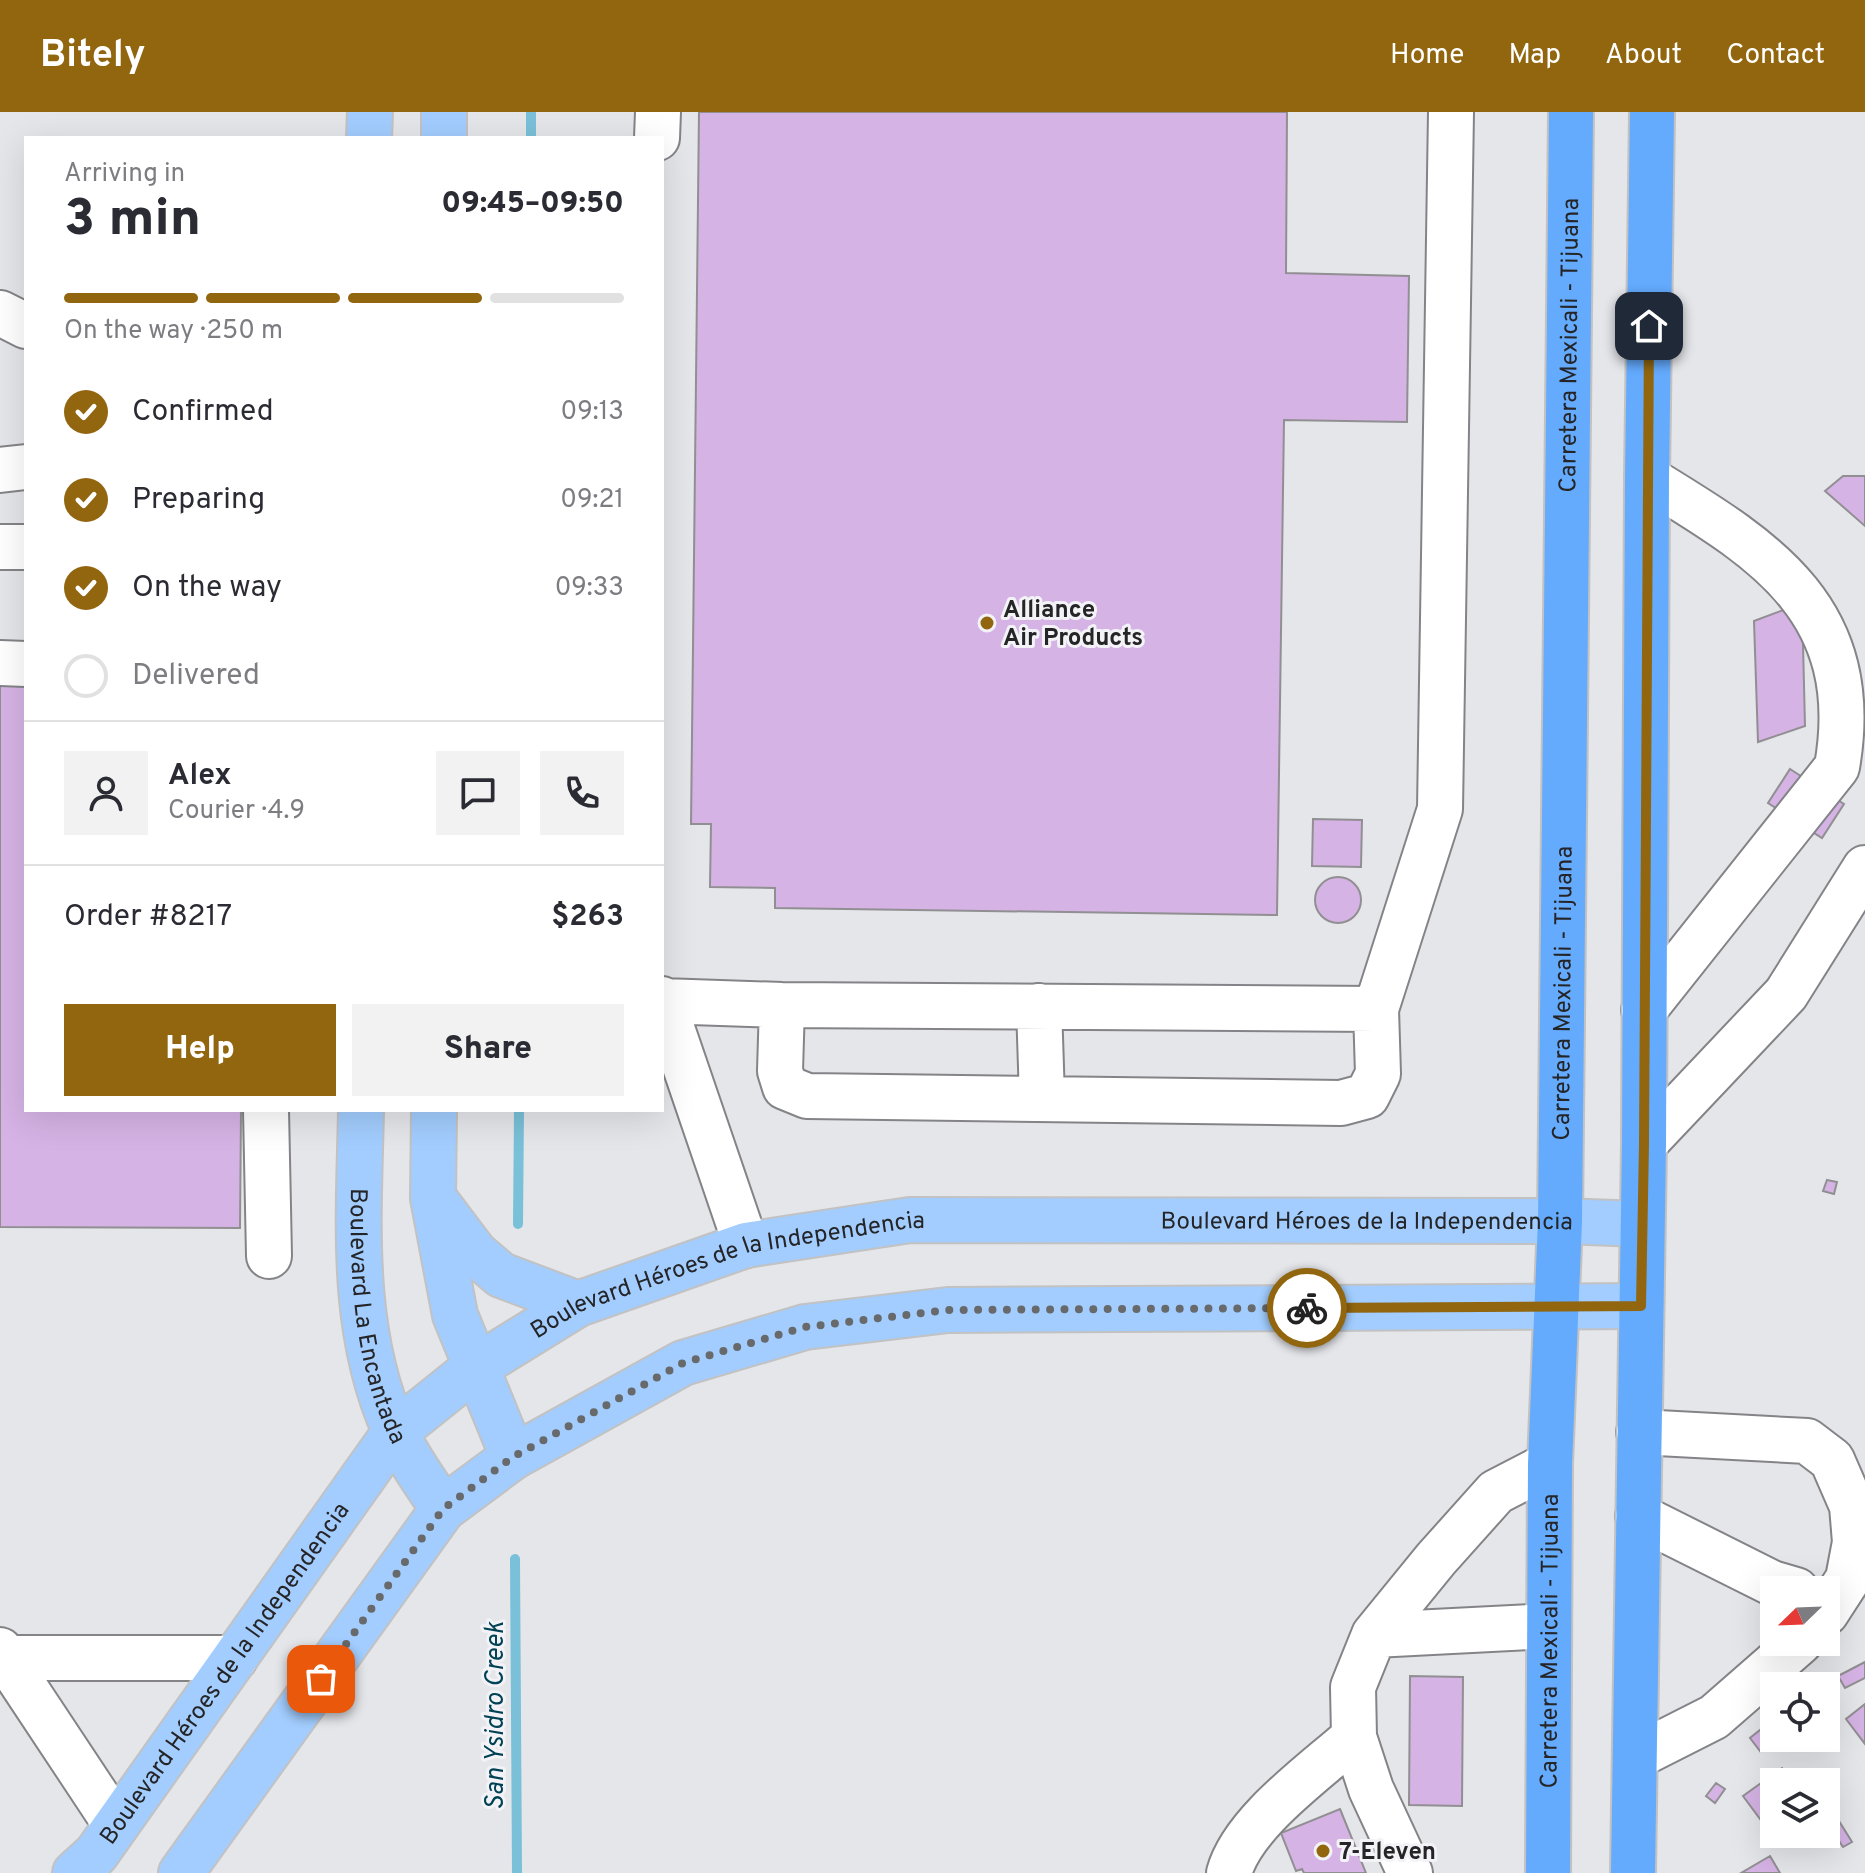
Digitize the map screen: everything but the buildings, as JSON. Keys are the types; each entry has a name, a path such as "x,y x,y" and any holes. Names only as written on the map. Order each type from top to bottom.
{"highway":[{"name":"Carretera Mexicali - Tijuana","path":"1548,1873 1550,1464 1560,1221 1571,112"},
{"path":"1633,1873 1644,1144 1652,112"}],"main road":[{"path":"369,136 370,112"},
{"path":"444,112 444,136"},
{"name":"Boulevard La Encantada","path":"361,1112 359,1277 371,1363 395,1432 443,1509"},
{"path":"434,1112 433,1198 455,1315 513,1457"},
{"path":"433,1198 475,1253 501,1275 578,1304"},
{"name":"Boulevard Héroes de la Independencia","path":"75,1873 96,1854 395,1432 476,1367 578,1304 746,1245 910,1220 1560,1221 1642,1224"},
{"path":"181,1873 443,1509 513,1457 683,1363 805,1327 948,1310 1641,1306"}],"street":[{"path":"657,136 658,112"},
{"path":"782,1005 780,1071 785,1087 807,1096 1341,1103 1367,1096 1378,1074 1376,1009 1440,809 1451,112"},
{"path":"0,313 24,325"},
{"path":"0,470 24,467"},
{"path":"1644,1010 1837,767 1851,735 1857,700 1855,669 1846,634 1830,606 1789,566 1647,478"},
{"path":"0,547 24,547"},
{"path":"0,663 24,664"},
{"path":"1644,1144 1786,994 1865,868"},
{"path":"664,1000 782,1005 1376,1009"},
{"path":"664,1006 746,1245"},
{"path":"1039,1006 1042,1098"},
{"path":"266,1112 269,1256"},
{"path":"1639,1432 1807,1441 1832,1460 1852,1506 1855,1542 1848,1579 1840,1585"},
{"path":"1410,1873 1371,1789 1354,1737 1353,1687 1374,1635 1436,1559 1496,1492 1550,1464"},
{"path":"1638,1516 1760,1577"},
{"path":"1374,1635 1549,1626"},
{"path":"3,1654 235,1658"},
{"path":"3,1654 116,1825"},
{"path":"1635,1757 1714,1717 1784,1656"},
{"path":"1229,1873 1233,1857 1265,1815 1354,1737"}],"waterway":[{"name":"San Ysidro Creek","path":"531,112 531,136"},
{"name":"San Ysidro Creek","path":"518,1224 519,1112"},
{"name":"San Ysidro Creek","path":"515,1559 517,1873"}],"way so far":[{"path":"321,1679 443,1509 513,1457 683,1363 805,1327 948,1310 1307,1308"}],"place":[{"name":"Alliance Air Products","path":"987,623"},
{"name":"7-Eleven","path":"1323,1851"}],"route":[{"path":"1307,1308 1641,1306 1649,326"}]}
